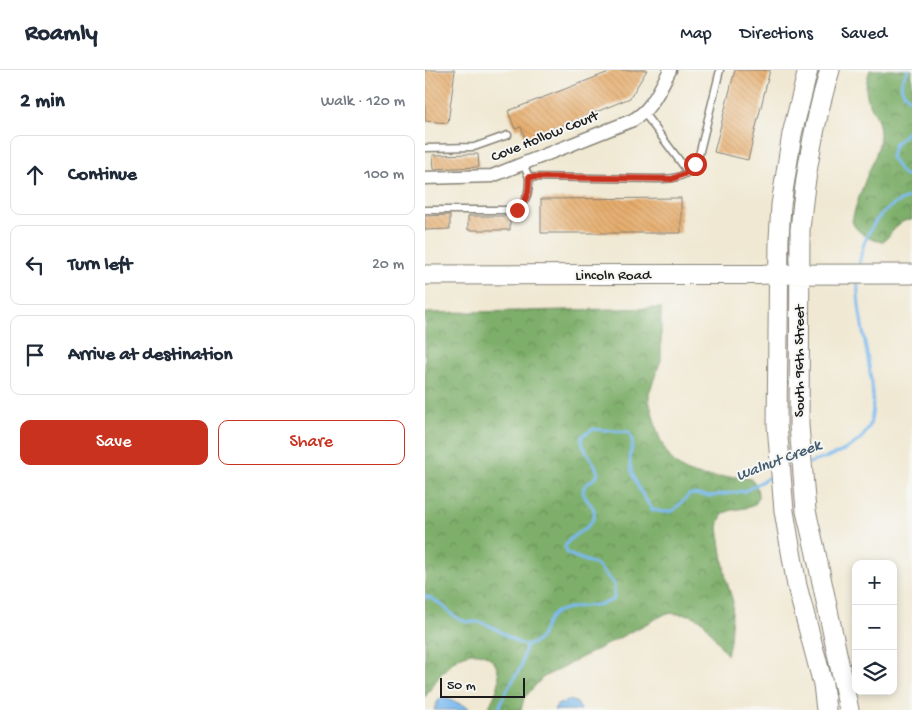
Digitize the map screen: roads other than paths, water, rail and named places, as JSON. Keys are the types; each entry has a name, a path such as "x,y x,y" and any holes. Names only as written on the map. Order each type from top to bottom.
{"main road":[{"name":"South 96th Street","path":"808,70 792,134 781,205 777,425 784,511 797,586 823,684 827,710"},
{"name":"South 96th Street","path":"830,70 817,118 808,167 800,230 799,425 806,511 849,710"},
{"name":"Lincoln Road","path":"425,276 912,274"}],"street":[{"path":"644,113 650,106 670,70"},
{"name":"Cove Hollow Court","path":"425,178 492,176 633,120 644,113"}],"lane":[{"path":"529,177 672,179 681,176 688,172 695,164 699,155 720,70"},
{"path":"644,113 688,172"},
{"path":"425,148 474,147 508,135"},
{"path":"425,210 517,210 526,202 529,193 529,177 523,164"}],"water":[{"path":"441,698 468,707 469,710 434,710"},
{"path":"570,700 577,703 581,710 554,710 557,705"}],"waterway":[{"name":"Walnut Creek","path":"908,70 901,83 901,87 912,101"},
{"name":"Walnut Creek","path":"912,127 894,145 891,157 902,174 912,178"},
{"name":"Walnut Creek","path":"859,268 864,244 874,223 890,207 912,197"},
{"name":"Walnut Creek","path":"809,463 842,451 857,442 868,429 872,416 873,399 858,298 858,281"},
{"name":"Walnut Creek","path":"425,596 436,601 462,620 484,623 497,629 512,640 529,645 538,640 547,622 559,611 573,607 601,604 614,599 614,584 597,565 568,554 565,547 571,539 589,525 594,516 594,509 585,498 583,488 598,474 582,441 582,436 593,429 628,432 631,436 630,463 633,476 653,510 673,511 690,494 711,496 745,491 775,474"},
{"path":"498,710 504,695 521,667 526,645"}]}
